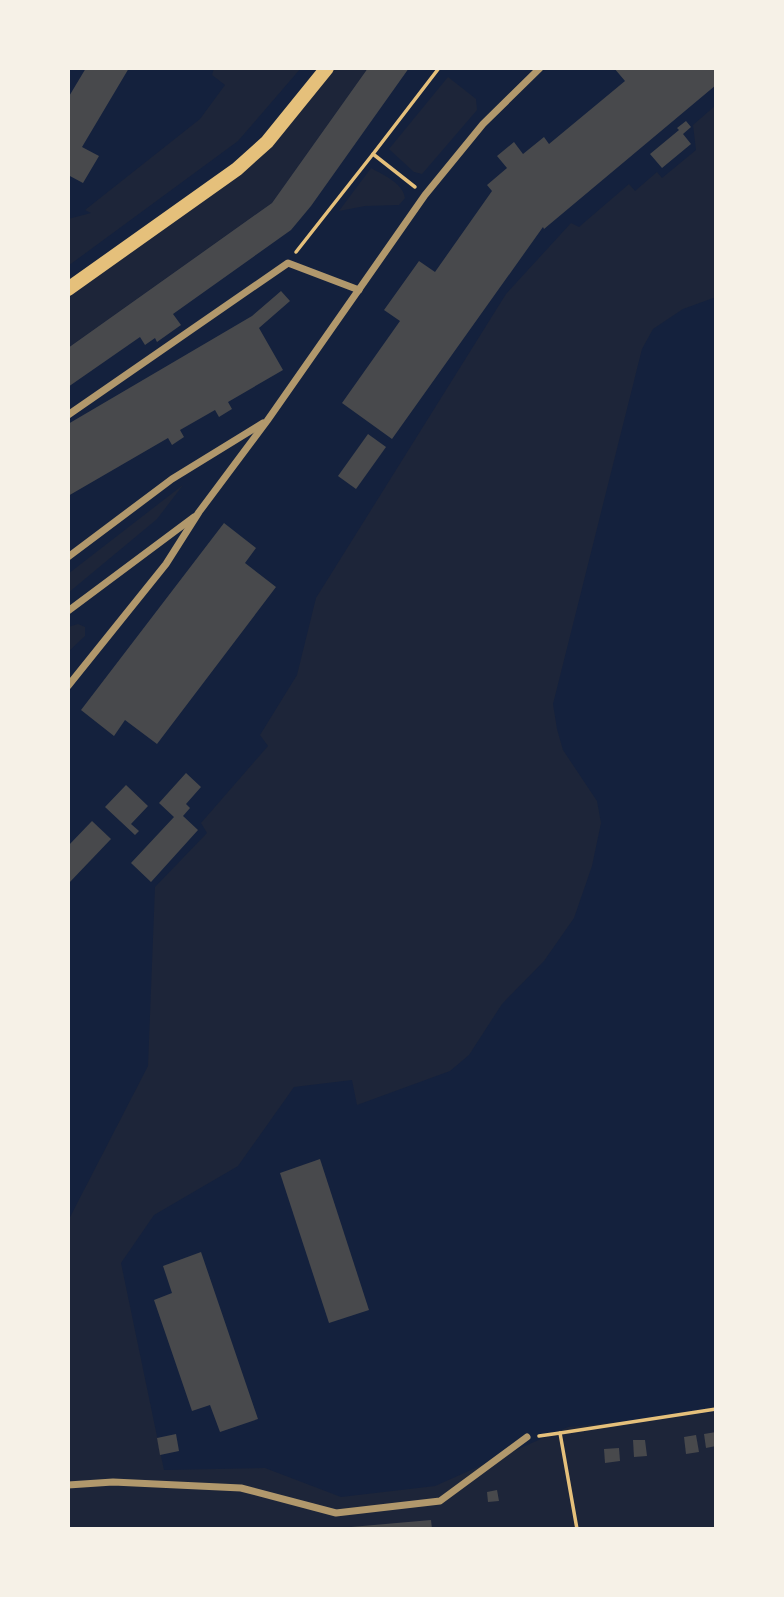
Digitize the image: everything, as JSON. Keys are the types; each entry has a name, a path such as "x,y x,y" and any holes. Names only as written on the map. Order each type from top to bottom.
{"main road":[{"path":"68,289 245,162 267,142 327,68"}],"street":[{"path":"68,685 166,564 199,512 267,421 425,195 483,124 540,68"},
{"path":"68,415 288,263 359,290"},
{"path":"68,557 172,478 267,421"},
{"path":"68,611 199,512"},
{"path":"68,1485 113,1482 242,1488 336,1513 440,1501 527,1437"}],"path":[{"path":"288,263 439,68"},
{"path":"373,154 425,195"},
{"path":"527,1437 716,1409"},
{"path":"560,1433 577,1529"}],"shaded area":[{"path":"214,68 301,68 238,141 68,266 68,219 91,213 85,210 200,119 225,85 212,75"},
{"path":"322,68 368,68 272,203 68,348 68,286 249,153"},
{"path":"448,77 476,99 477,110 422,174 414,172 389,149"},
{"path":"716,105 716,297 683,309 653,329 642,349 553,704 563,750 597,801 601,823 592,866 574,918 544,961 502,1004 469,1055 450,1071 357,1105 352,1080 294,1087 238,1166 154,1215 121,1263 164,1470 265,1468 341,1497 435,1486 568,1427 716,1412 716,1529 68,1529 68,1221 148,1066 155,887 207,833 201,823 268,746 260,735 297,675 316,598 506,294 571,223 579,227 629,184 635,191 657,172 662,178 696,150 693,125"},
{"path":"371,168 397,184 405,198 399,205 365,206 339,211"},
{"path":"183,485 157,519 68,593 68,574"},
{"path":"78,624 85,627 85,636 68,652 68,627"}],"building":[{"path":"86,68 129,68 82,147 99,156 83,183 68,175 68,98"},
{"path":"368,68 409,68 291,230 173,314 181,325 157,342 155,338 145,345 140,337 68,387 68,348 272,203"},
{"path":"614,68 716,68 716,85 544,229 543,227 392,439 342,403 400,321 384,310 419,261 435,272 492,191 487,185 507,168 497,156 514,142 523,154 544,137 549,144 625,81"},
{"path":"686,121 691,127 683,134 691,144 662,168 650,154"},
{"path":"281,291 290,301 259,328 283,370 228,402 232,409 219,417 215,410 180,430 184,437 172,445 168,438 68,496 68,424 252,316"},
{"path":"368,434 386,447 356,489 338,476"},
{"path":"224,523 256,548 245,563 276,587 157,744 125,720 114,736 81,710"},
{"path":"186,773 201,787 186,804 190,808 183,816 198,830 151,882 131,863 174,817 159,803"},
{"path":"126,785 148,806 131,824 139,831 135,835 105,807"},
{"path":"92,821 111,839 68,884 68,846"},
{"path":"320,1159 369,1310 329,1323 280,1173"},
{"path":"201,1252 258,1419 220,1432 210,1405 192,1411 154,1300 172,1293 163,1266"},
{"path":"716,1432 716,1446 706,1448 704,1434"},
{"path":"176,1434 179,1451 160,1455 157,1438"},
{"path":"696,1435 699,1452 686,1454 684,1437"},
{"path":"633,1440 645,1440 647,1456 634,1457"},
{"path":"619,1448 620,1461 605,1463 604,1449"},
{"path":"497,1490 499,1501 488,1502 487,1492"},
{"path":"431,1520 432,1529 351,1529 351,1527"}]}
